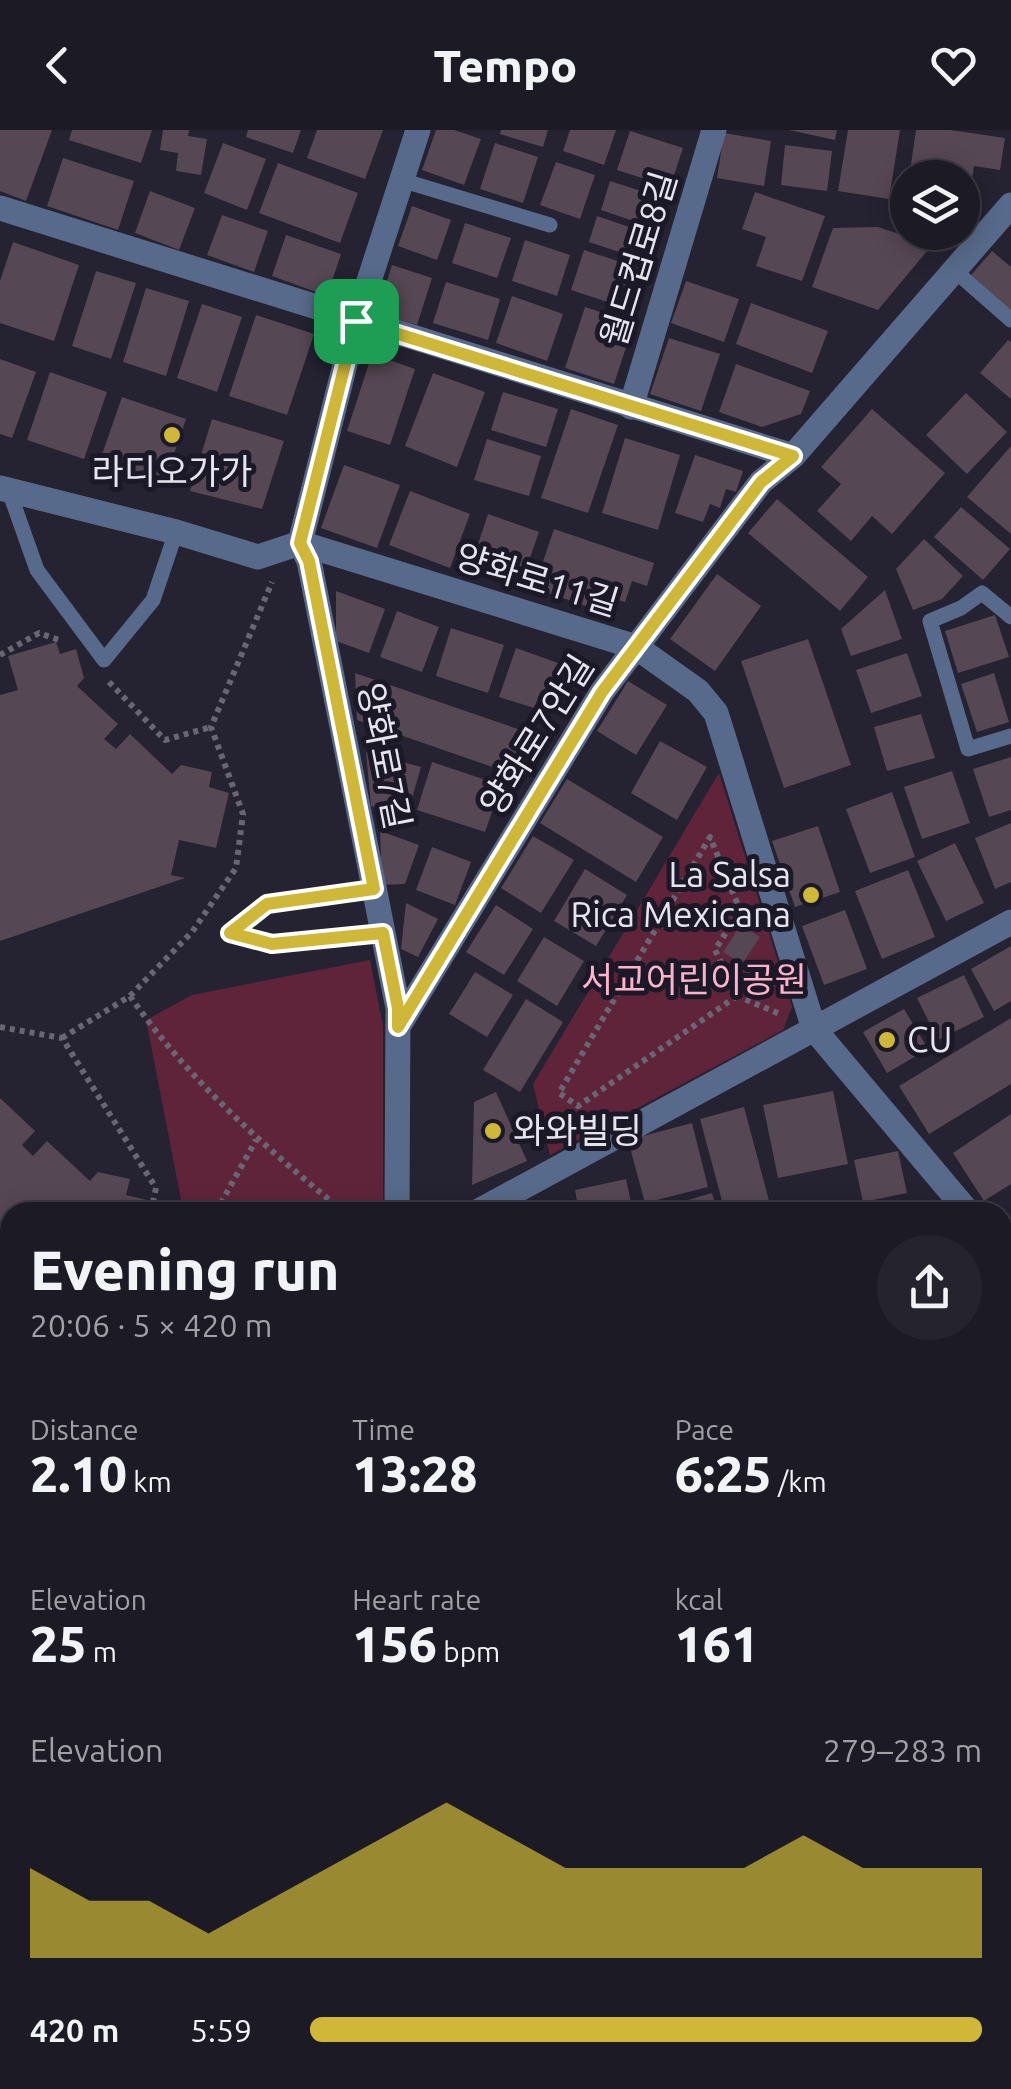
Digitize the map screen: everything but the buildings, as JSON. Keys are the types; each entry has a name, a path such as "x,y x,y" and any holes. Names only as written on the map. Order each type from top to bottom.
{"street":[{"path":"4,489 258,557 300,543 356,321 418,130"},
{"name":"월드컵로8길","path":"631,407 714,130"},
{"name":"양화로7안길","path":"398,1027 602,692 761,482 793,456 1011,205"},
{"path":"0,208 793,456"},
{"name":"양화로11길","path":"300,543 636,648 698,691 716,713 814,1029 960,1202"},
{"name":"양화로7길","path":"300,543 309,561 398,1008 397,1202"},
{"path":"495,1202 1011,922"}],"lane":[{"path":"400,180 550,225"},
{"path":"954,270 1011,320"},
{"path":"4,489 37,570 104,660 154,600 176,532"},
{"path":"1011,616 982,593 961,608 930,621 968,749 1011,736"},
{"path":"374,889 267,904 230,933 272,944 383,933"}],"path":[{"path":"0,1027 62,1038 130,996 192,932 236,868 243,814 211,727 281,561 258,557"},
{"path":"164,740 211,727"},
{"path":"737,996 578,1106 558,1093 710,836 740,910 715,950 737,996 788,1018"},
{"path":"130,996 146,1020 256,1140 332,1202"},
{"path":"62,1038 156,1188 152,1202"},
{"path":"222,1202 256,1140"}],"green space":[{"name":"서교어린이공원","path":"719,773 792,1007 783,1030 550,1155 533,1084"},
{"path":"370,960 383,1026 383,1202 180,1202 146,1020 192,995"}],"place":[{"name":"라디오가가","path":"172,435"},
{"name":"La Salsa Rica Mexicana","path":"811,895"},
{"name":"CU","path":"887,1040"},
{"name":"와와빌딩","path":"493,1131"}],"route":[{"path":"356,321 793,456 761,482 602,692 398,1027 383,933 272,944 230,933 267,904 374,889 309,561 300,543 356,321"}]}
